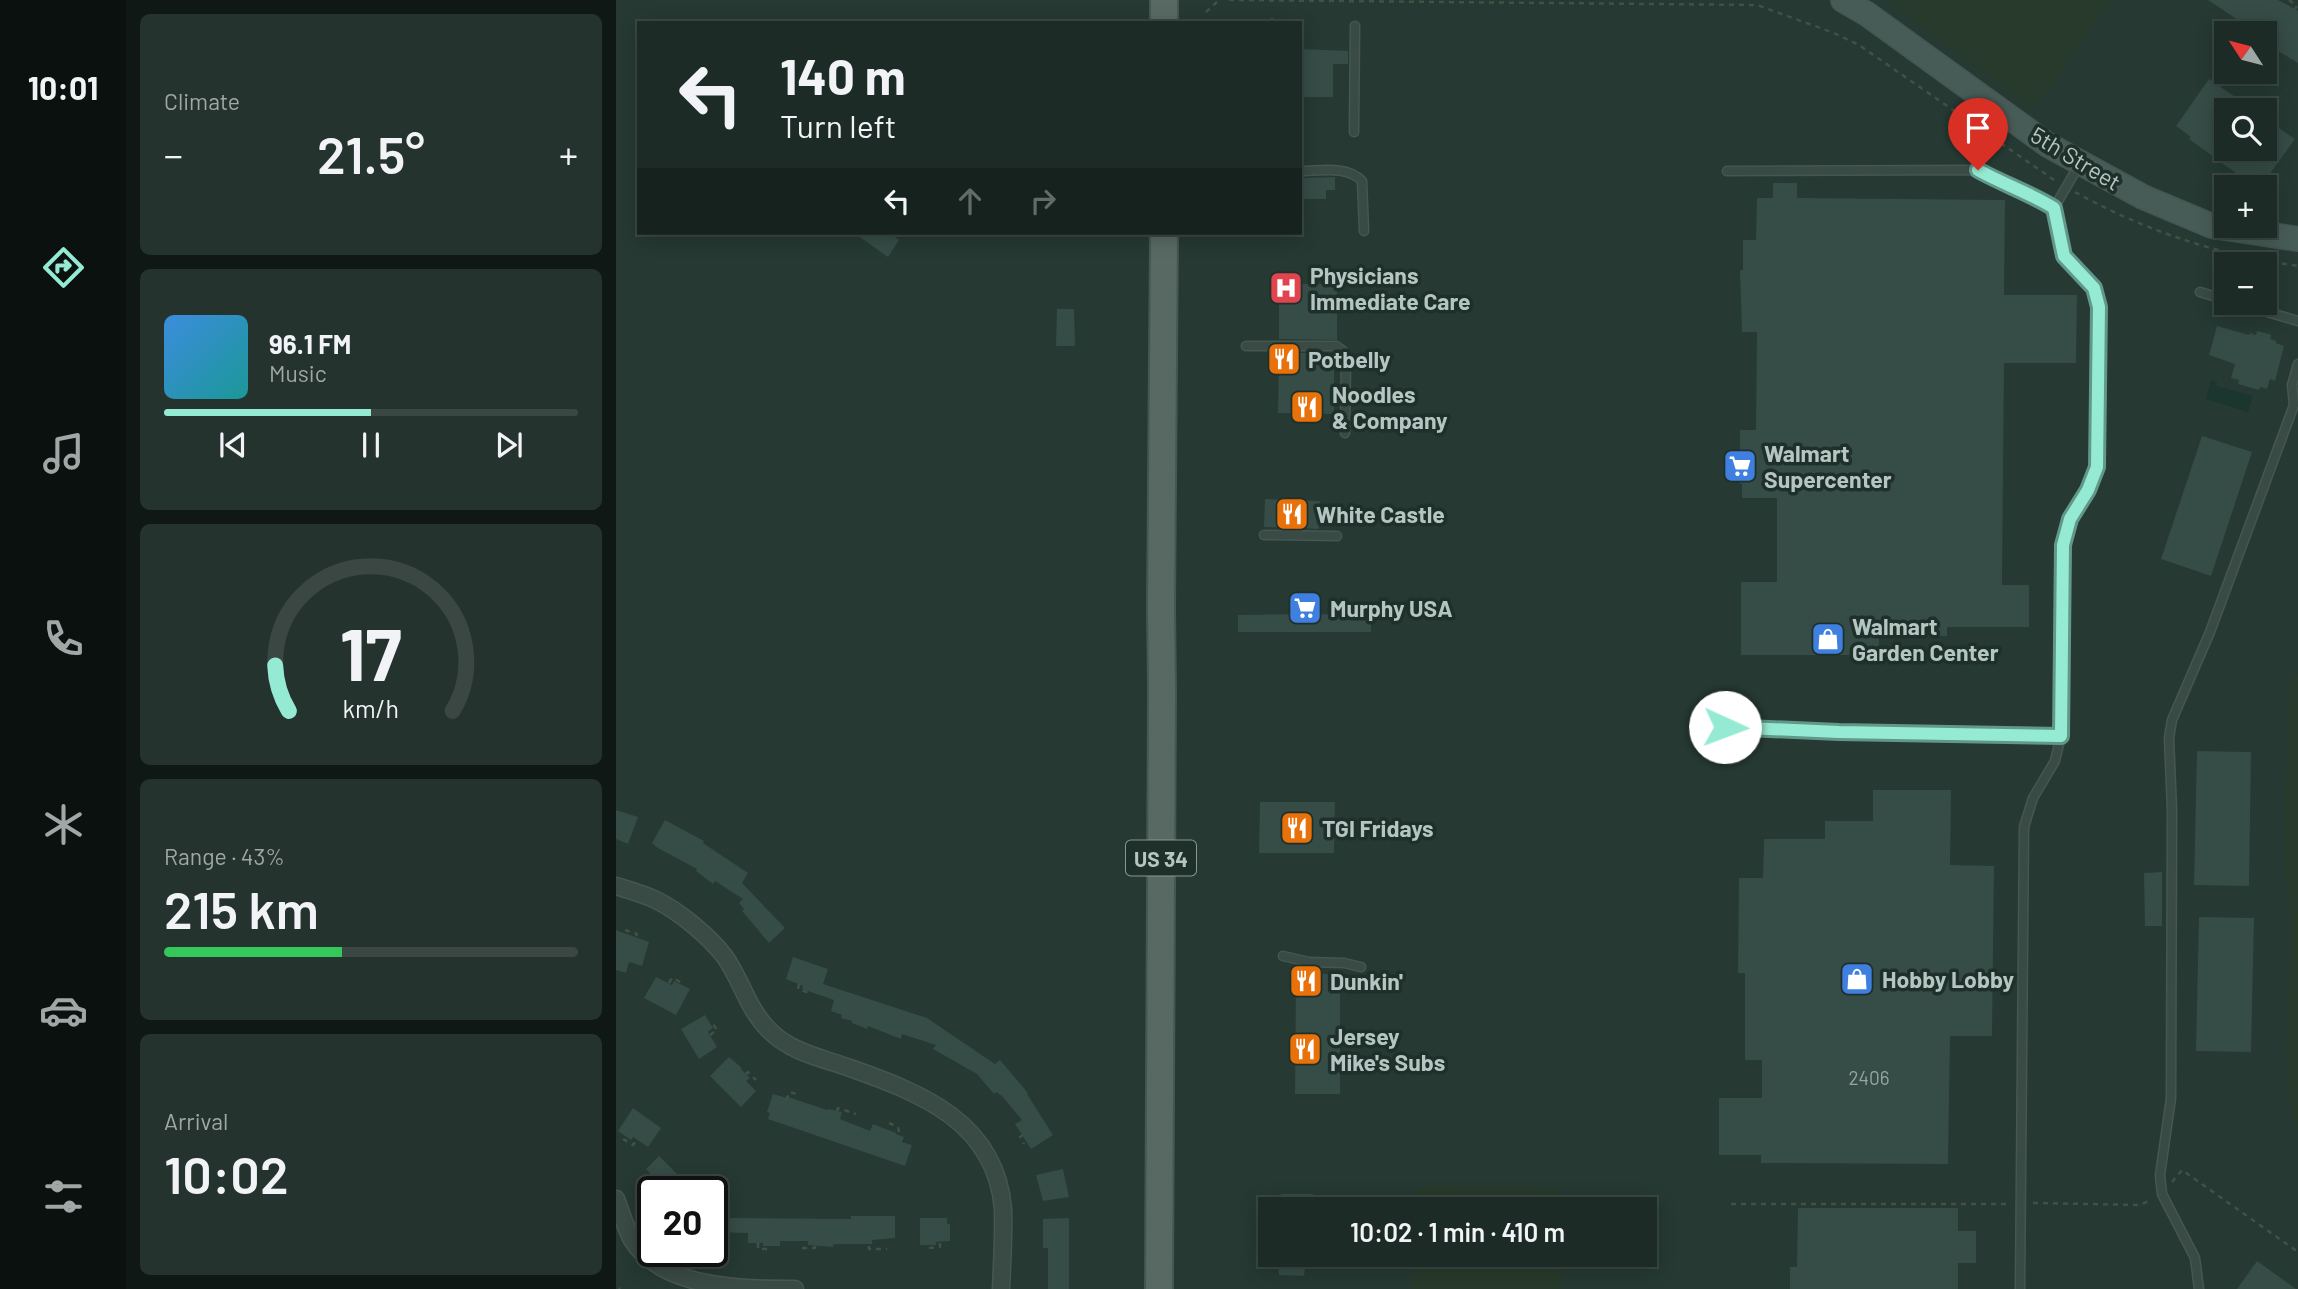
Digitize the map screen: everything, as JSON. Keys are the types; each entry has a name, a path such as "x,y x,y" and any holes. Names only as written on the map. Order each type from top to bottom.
{"main road":[{"path":"1164,0 1164,21"},
{"name":"US 34","path":"1159,1289 1164,235"}],"street":[{"name":"5th Street","path":"1843,0 1867,14 2048,145 2143,197 2212,226 2298,239"},
{"path":"616,886 659,901 695,927 726,958 750,1006 769,1031 792,1048 926,1098 964,1124 992,1164 1003,1208 1001,1289"},
{"path":"616,1199 632,1241 652,1263 683,1281 717,1288 795,1289"}],"lane":[{"path":"1354,132 1355,26"},
{"path":"2020,1289 2024,827 2033,798 2055,761 2061,736 2063,545 2070,519 2088,490 2097,467 2099,307 2094,288 2064,256 2054,208 2080,163"},
{"path":"1727,172 1978,170 2054,208"},
{"path":"1302,171 1343,171 1355,174 1362,181 1364,231"},
{"path":"2200,292 2214,296"},
{"path":"2277,315 2298,321"},
{"path":"1246,346 1336,346 1343,351 1346,360 1345,433"},
{"path":"2199,1289 2194,1258 2162,1194 2160,1175 2171,1098 2172,823 2169,738 2172,720 2210,632 2296,404 2292,385 2298,364"},
{"path":"1264,535 1337,536"},
{"path":"1725,727 2061,736"},
{"path":"1283,956 1309,962 1344,963 1361,967"}],"path":[{"path":"1206,12 1219,0"},
{"path":"1229,0 1757,5 1859,45 2048,177"},
{"path":"2289,0 2297,6 2295,9"},
{"path":"1272,16 1272,21"},
{"path":"625,930 637,934 636,938"},
{"path":"669,983 672,978 683,984"},
{"path":"799,984 798,989 812,994"},
{"path":"710,1035 717,1030 711,1021"},
{"path":"746,1074 748,1072 757,1080"},
{"path":"786,1100 790,1092 799,1095"},
{"path":"837,1111 838,1108 856,1114"},
{"path":"889,1123 898,1128 900,1136"},
{"path":"1023,1135 1020,1137 1024,1144"},
{"path":"624,1139 633,1146 637,1139"},
{"path":"2186,1172 2298,1252"},
{"path":"1731,1204 2123,1205"},
{"path":"929,1248 940,1247 940,1242"},
{"path":"758,1243 758,1249 770,1249"},
{"path":"802,1248 815,1248 815,1245"},
{"path":"869,1246 869,1249 887,1249"}],"shaded area":[{"path":"1888,0 2112,0 2034,109"},
{"path":"2211,380 2217,382 2216,386 2253,396 2248,412 2206,399"},
{"path":"2298,672 2298,1129 2288,1088 2291,933 2285,841 2289,683"},
{"path":"1553,1187 1560,1192 1561,1197 1412,1197 1417,1188"},
{"path":"1411,1267 1562,1267 1562,1289 1411,1289"}],"building":[{"path":"2208,0 2278,0 2298,11 2298,63 2277,50 2277,21 2240,21"},
{"path":"1302,49 1348,51 1348,64 1333,64 1333,97 1302,97"},
{"path":"2209,79 2237,98 2214,98 2214,157 2176,126"},
{"path":"2277,127 2295,139 2269,175 2239,175 2219,161 2277,161"},
{"path":"1335,177 1335,190 1326,190 1326,199 1302,199 1302,178"},
{"path":"1773,183 1797,183 1797,198 2005,200 2004,295 2077,295 2076,363 2004,363 2002,585 2029,585 2029,627 1947,627 1947,636 1916,636 1915,626 1879,627 1879,655 1741,655 1741,582 1777,582 1777,498 1742,498 1740,484 1740,430 1756,430 1757,332 1742,332 1740,270 1743,270 1743,240 1756,240 1757,198 1773,198"},
{"path":"857,235 892,235 899,240 888,257"},
{"path":"1279,284 1337,284 1337,340 1279,339"},
{"path":"1057,309 1074,309 1075,346 1056,346"},
{"path":"2217,326 2249,335 2256,335 2257,331 2269,334 2270,339 2284,346 2275,381 2270,379 2267,389 2260,387 2259,390 2238,384 2239,380 2231,378 2235,364 2209,355"},
{"path":"1279,353 1324,353 1334,362 1334,414 1278,413"},
{"path":"2202,436 2252,452 2211,576 2161,559"},
{"path":"1265,499 1320,501 1319,529 1264,527"},
{"name":"Murphy USA","path":"1238,615 1371,615 1371,632 1238,632"},
{"path":"2197,751 2251,752 2249,886 2194,885"},
{"path":"1873,790 1951,790 1950,865 1994,866 1992,1036 1950,1036 1948,1164 1761,1163 1761,1155 1719,1155 1719,1098 1762,1098 1762,1060 1745,1060 1745,973 1738,973 1739,878 1763,878 1764,839 1825,839 1825,821 1873,821"},
{"name":"TGI Fridays","path":"1260,802 1335,802 1334,853 1259,853"},
{"path":"616,810 638,817 628,844 616,839"},
{"path":"665,820 704,841 703,843 748,873 742,883 785,928 769,943 742,911 744,909 739,903 743,899 715,881 713,884 696,871 697,869 656,847 652,843"},
{"path":"2162,872 2162,926 2145,926 2144,873"},
{"path":"2199,917 2254,918 2251,1052 2196,1051"},
{"path":"616,930 649,942 642,966 629,962 626,973 616,970"},
{"path":"793,957 828,969 823,984 927,1018 995,1064 1000,1060 1028,1093 1053,1135 1031,1149 1015,1124 1022,1120 1002,1096 996,1092 994,1094 977,1074 933,1049 936,1045 902,1034 901,1039 841,1018 842,1015 831,1011 834,1000 802,989 803,986 786,979"},
{"path":"1296,974 1340,974 1340,1094 1295,1094"},
{"path":"656,977 672,985 674,981 690,989 676,1015 644,998"},
{"path":"705,1015 713,1028 708,1032 717,1047 699,1059 681,1029"},
{"path":"729,1057 750,1078 746,1081 756,1091 741,1107 710,1076"},
{"path":"773,1094 842,1112 840,1119 870,1131 873,1124 904,1137 902,1142 912,1145 905,1166 768,1119 770,1113 767,1112"},
{"path":"633,1108 661,1128 648,1147 618,1131"},
{"path":"659,1156 679,1176 652,1176 646,1169"},
{"path":"1063,1169 1069,1197 1043,1201 1036,1175"},
{"path":"1281,1194 1313,1194 1313,1197 1281,1197"},
{"path":"1798,1208 1958,1208 1958,1231 1976,1231 1976,1263 1958,1263 1958,1289 1790,1289 1790,1267 1797,1267"},
{"path":"728,1210 730,1218 851,1219 851,1216 895,1216 895,1238 872,1240 872,1244 837,1244 833,1247 808,1245 808,1241 780,1241 780,1246 763,1246 763,1243 748,1243 748,1233 728,1232"},
{"path":"920,1218 947,1218 947,1224 950,1224 950,1241 936,1242 936,1245 920,1245"},
{"path":"1069,1218 1069,1289 1048,1289 1048,1248 1043,1248 1043,1219"},
{"path":"2257,1261 2296,1289 2237,1289"},
{"path":"1278,1267 1305,1267 1304,1276 1279,1275"}],"place":[{"name":"Physicians Immediate Care","path":"1286,288"},
{"name":"Potbelly","path":"1284,359"},
{"name":"Noodles & Company","path":"1307,407"},
{"name":"Walmart Supercenter","path":"1740,466"},
{"name":"White Castle","path":"1292,514"},
{"name":"Murphy USA","path":"1305,608"},
{"name":"Walmart Garden Center","path":"1828,639"},
{"name":"TGI Fridays","path":"1297,828"},
{"name":"Hobby Lobby","path":"1857,979"},
{"name":"Dunkin'","path":"1306,981"},
{"name":"Jersey Mike's Subs","path":"1305,1049"}],"route":[{"path":"1725,727 2061,736 2063,545 2070,519 2088,490 2097,467 2099,307 2094,288 2064,256 2054,208 1978,170"}]}
